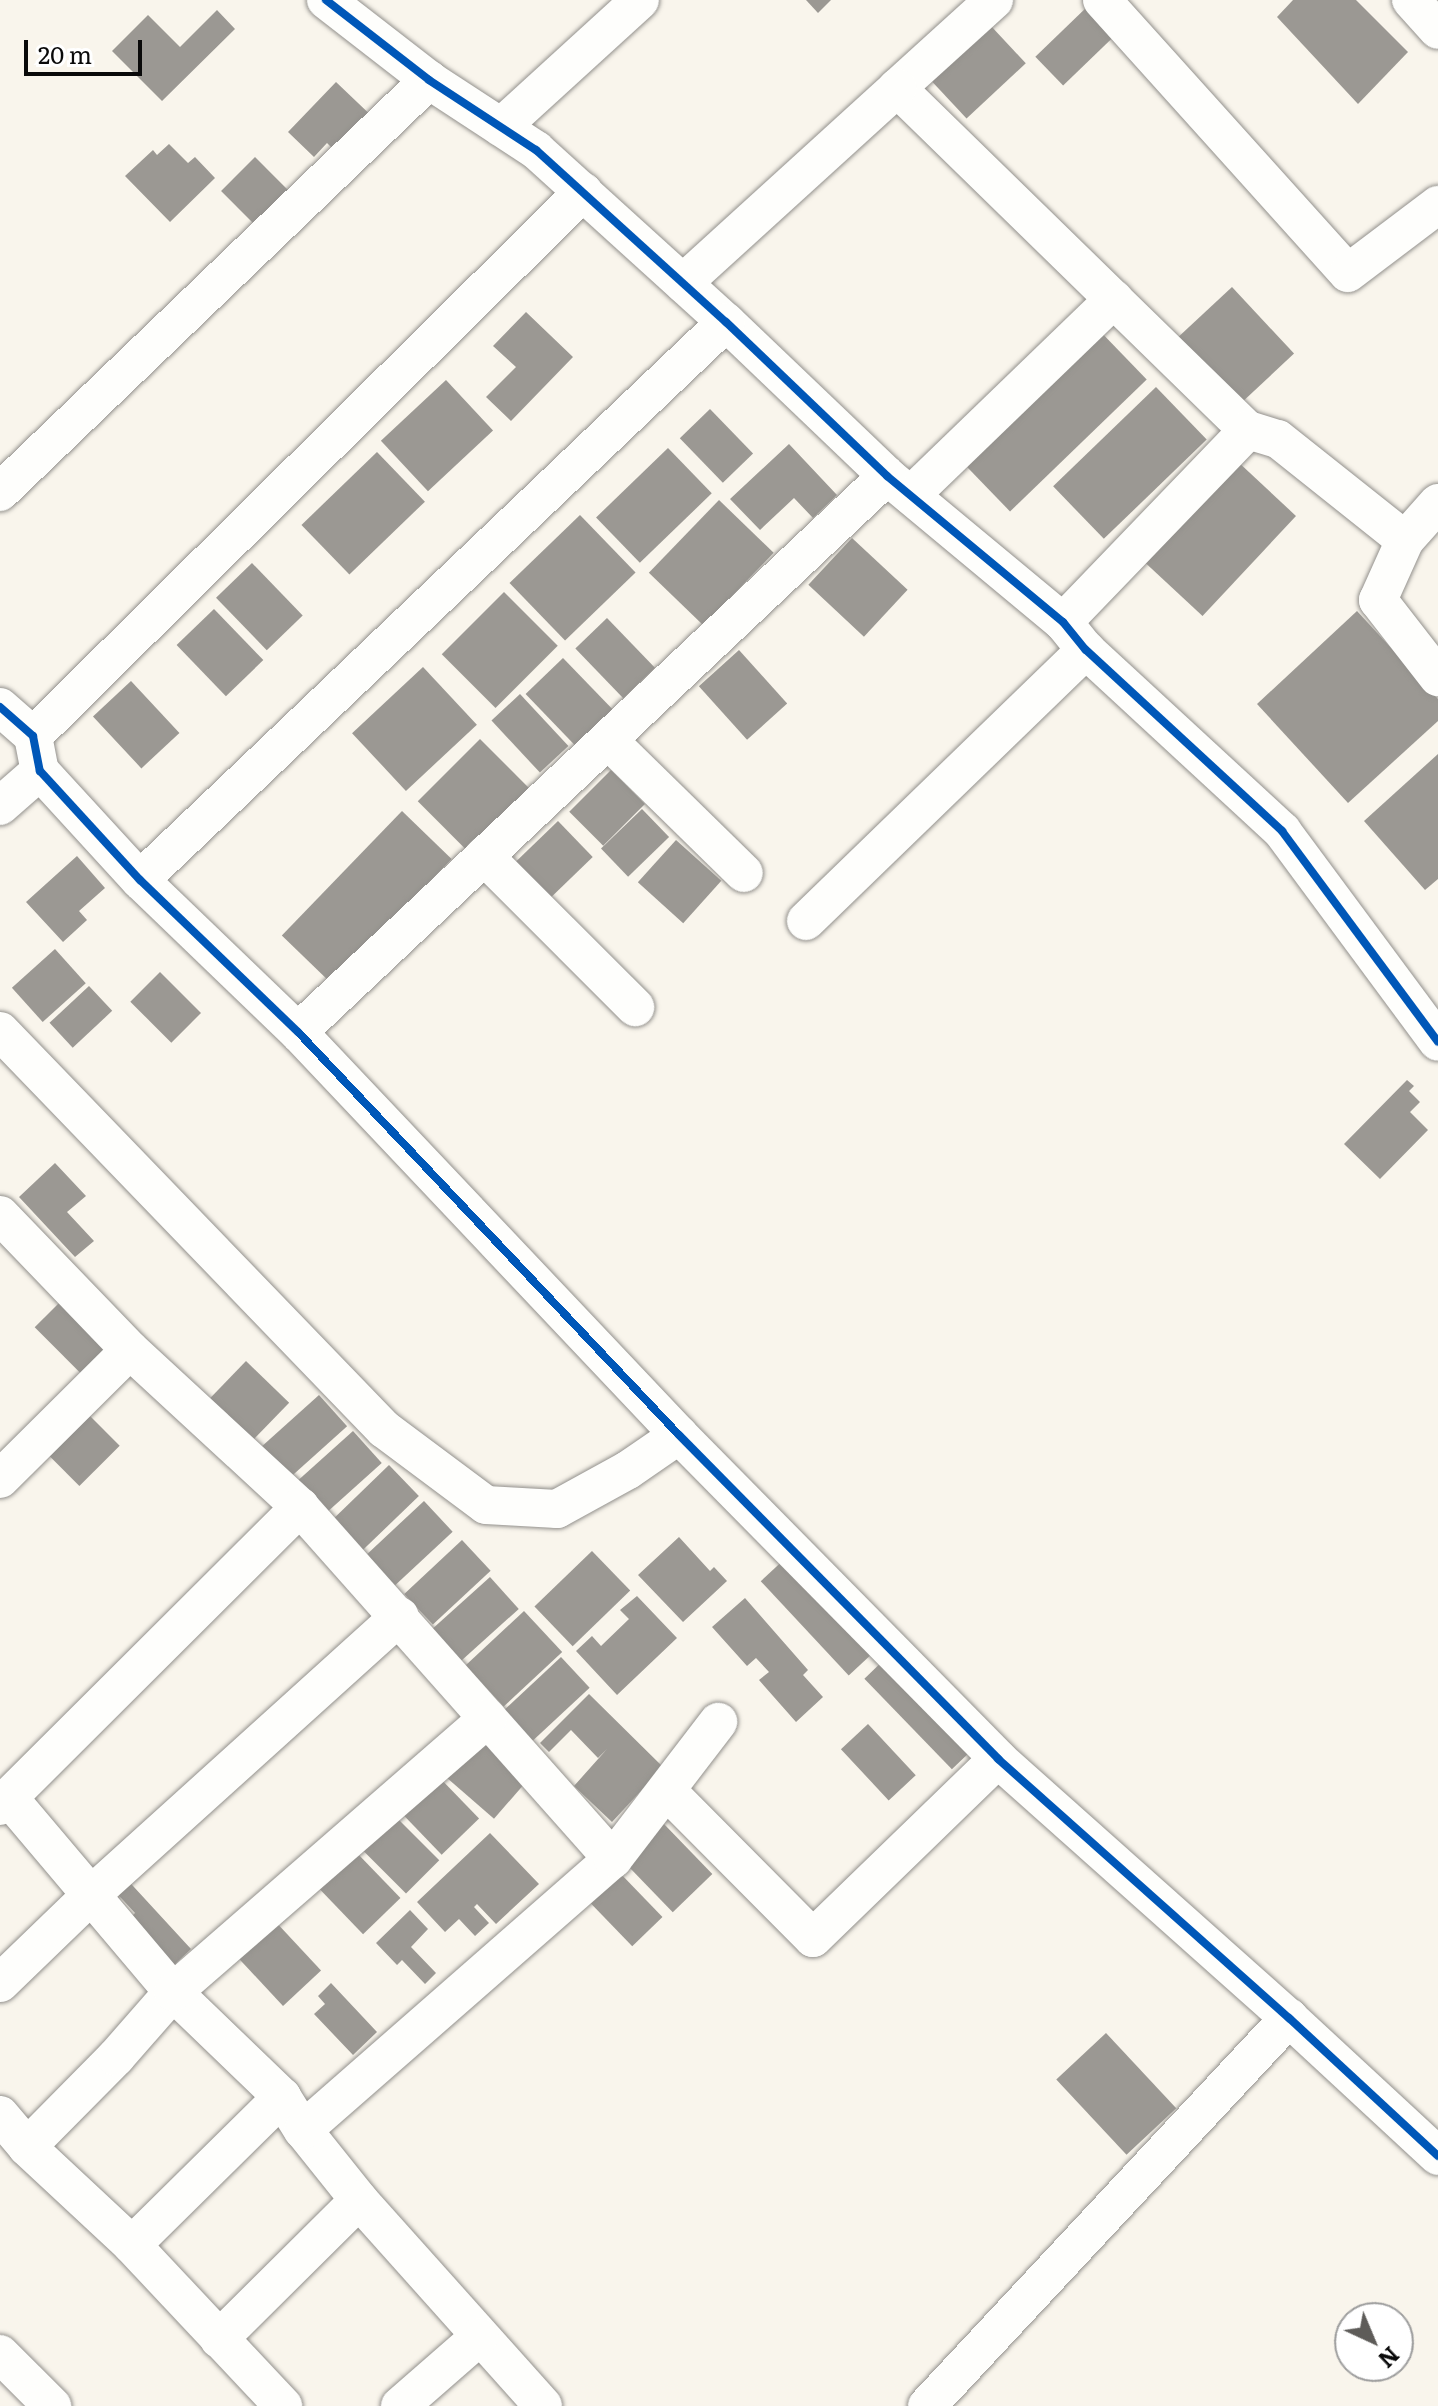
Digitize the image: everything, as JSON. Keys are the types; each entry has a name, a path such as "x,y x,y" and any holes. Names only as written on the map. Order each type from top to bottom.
{"street":[{"path":"326,0 429,80 536,150 726,322 899,486 1074,636 1282,831 1438,1042"},
{"path":"683,283 994,0"},
{"path":"1102,0 1348,273 1438,205"},
{"path":"1411,0 1438,30"},
{"path":"501,127 622,6"},
{"path":"0,492 429,80"},
{"path":"897,88 1248,430 1278,439 1405,540"},
{"path":"0,806 37,754 583,192"},
{"path":"298,1032 608,740 1114,299"},
{"path":"140,880 726,322"},
{"path":"806,921 1074,636 1248,430"},
{"path":"1438,503 1405,540 1378,600 1438,677"},
{"path":"0,707 140,880 298,1032 679,1435 998,1759 1289,2018 1438,2156"},
{"path":"608,740 744,873"},
{"path":"484,856 635,1007"},
{"path":"0,1031 384,1429 486,1505 557,1509 628,1470 679,1435"},
{"path":"0,1215 130,1350 300,1507 613,1859"},
{"path":"0,1479 130,1350"},
{"path":"300,1507 5,1802 91,1895 173,1992 282,2097 303,2130 359,2200 543,2406"},
{"path":"0,1983 91,1895 400,1616"},
{"path":"27,2147 116,2057 173,1992 488,1718"},
{"path":"303,2130 613,1859 718,1722"},
{"path":"667,1791 813,1938 998,1759"},
{"path":"927,2406 1289,2018"},
{"path":"132,2245 282,2097"},
{"path":"0,2115 27,2147 132,2245 283,2406"},
{"path":"219,2339 359,2200"},
{"path":"400,2406 479,2337"},
{"path":"0,2354 52,2406"}],"building":[{"path":"806,0 831,0 818,13"},
{"path":"1293,0 1356,0 1408,52 1358,104 1277,17"},
{"path":"1090,4 1118,33 1063,86 1035,57"},
{"path":"217,10 235,29 162,101 112,51 148,15 180,47"},
{"path":"991,26 1026,63 967,119 932,81"},
{"path":"336,82 379,123 344,160 327,143 314,157 288,132"},
{"path":"169,144 188,163 195,157 215,178 170,222 125,176 153,150 157,155"},
{"path":"255,157 298,200 264,234 221,191"},
{"path":"1232,287 1294,354 1238,405 1176,339"},
{"path":"526,312 573,357 511,421 486,397 516,367 493,346"},
{"path":"1096,327 1147,380 1010,511 959,459"},
{"path":"446,380 493,430 428,491 381,441"},
{"path":"1156,387 1207,440 1104,539 1053,486"},
{"path":"710,409 753,454 723,483 680,438"},
{"path":"789,444 837,495 813,518 794,498 760,530 730,499"},
{"path":"668,448 712,493 640,563 596,517"},
{"path":"377,452 425,502 349,575 301,525"},
{"path":"1236,460 1296,516 1203,616 1143,560"},
{"path":"719,500 774,553 704,625 649,573"},
{"path":"580,515 636,573 565,641 510,583"},
{"path":"852,538 908,590 864,637 808,585"},
{"path":"252,563 303,616 267,650 216,598"},
{"path":"504,592 558,646 496,708 442,654"},
{"path":"214,609 263,660 226,696 177,645"},
{"path":"1357,611 1438,699 1438,721 1348,803 1257,704"},
{"path":"607,618 655,668 623,698 575,649"},
{"path":"739,650 787,704 747,740 699,686"},
{"path":"563,658 613,710 576,746 526,694"},
{"path":"423,667 477,725 406,791 352,733"},
{"path":"131,681 179,733 141,768 93,716"},
{"path":"520,694 568,746 540,773 491,721"},
{"path":"480,739 531,790 469,852 418,801"},
{"path":"1438,754 1438,879 1425,890 1364,821"},
{"path":"611,770 645,804 603,846 569,812"},
{"path":"642,809 669,837 628,877 601,849"},
{"path":"402,811 452,859 331,983 282,935"},
{"path":"558,821 593,857 540,908 505,872"},
{"path":"676,840 721,881 683,923 638,882"},
{"path":"77,856 105,888 79,911 87,920 63,942 26,902"},
{"path":"55,949 86,983 43,1022 12,988"},
{"path":"160,972 201,1013 171,1043 130,1002"},
{"path":"89,986 112,1011 73,1048 50,1023"},
{"path":"1407,1080 1414,1086 1409,1091 1420,1102 1410,1112 1428,1130 1380,1179 1344,1144"},
{"path":"55,1163 86,1196 67,1212 94,1241 75,1257 19,1197"},
{"path":"63,1299 118,1354 90,1382 35,1327"},
{"path":"246,1361 289,1403 248,1445 205,1403"},
{"path":"319,1395 347,1426 288,1479 260,1448"},
{"path":"90,1416 120,1446 79,1486 50,1456"},
{"path":"353,1431 382,1463 323,1516 294,1484"},
{"path":"389,1465 419,1496 362,1551 332,1520"},
{"path":"424,1501 453,1532 395,1586 366,1555"},
{"path":"679,1537 710,1571 714,1567 727,1581 683,1622 638,1575"},
{"path":"462,1540 491,1571 433,1625 404,1594"},
{"path":"592,1551 630,1591 573,1646 534,1607"},
{"path":"790,1554 878,1648 849,1676 761,1581"},
{"path":"490,1577 519,1609 459,1662 431,1631"},
{"path":"637,1596 677,1638 617,1695 576,1651 592,1636 601,1646 629,1619 620,1610"},
{"path":"745,1598 808,1670 803,1675 823,1697 796,1722 759,1680 769,1672 756,1658 747,1666 712,1627"},
{"path":"524,1611 562,1652 504,1707 465,1666"},
{"path":"891,1653 979,1744 952,1769 864,1679"},
{"path":"561,1657 590,1688 532,1742 503,1711"},
{"path":"589,1694 663,1767 612,1822 574,1786 607,1749 598,1758 571,1730 549,1752 540,1743"},
{"path":"868,1724 916,1775 889,1800 841,1749"},
{"path":"478,1732 530,1777 494,1819 442,1774"},
{"path":"436,1774 479,1819 442,1855 399,1810"},
{"path":"394,1815 439,1860 406,1893 361,1848"},
{"path":"663,1823 712,1874 673,1912 623,1861"},
{"path":"490,1833 539,1884 496,1924 477,1904 474,1907 489,1923 475,1936 459,1919 445,1932 417,1902"},
{"path":"356,1852 400,1898 363,1934 319,1888"},
{"path":"618,1871 662,1917 632,1946 588,1900"},
{"path":"122,1874 191,1949 174,1965 124,1924 135,1913 110,1886"},
{"path":"410,1910 428,1929 411,1947 436,1973 425,1984 402,1960 397,1965 376,1943"},
{"path":"274,1920 321,1970 283,2006 236,1955"},
{"path":"331,1983 377,2032 353,2055 314,2014 325,2004 318,1996"},
{"path":"1106,2033 1176,2108 1127,2155 1056,2079"}],"cycle path":[{"path":"326,0 429,80 536,150 726,322 887,476 1063,622 1086,650 1282,831 1438,1042"},
{"path":"0,707 33,736 40,771 140,880 298,1032 679,1435 998,1759 1289,2018 1438,2156"}]}
